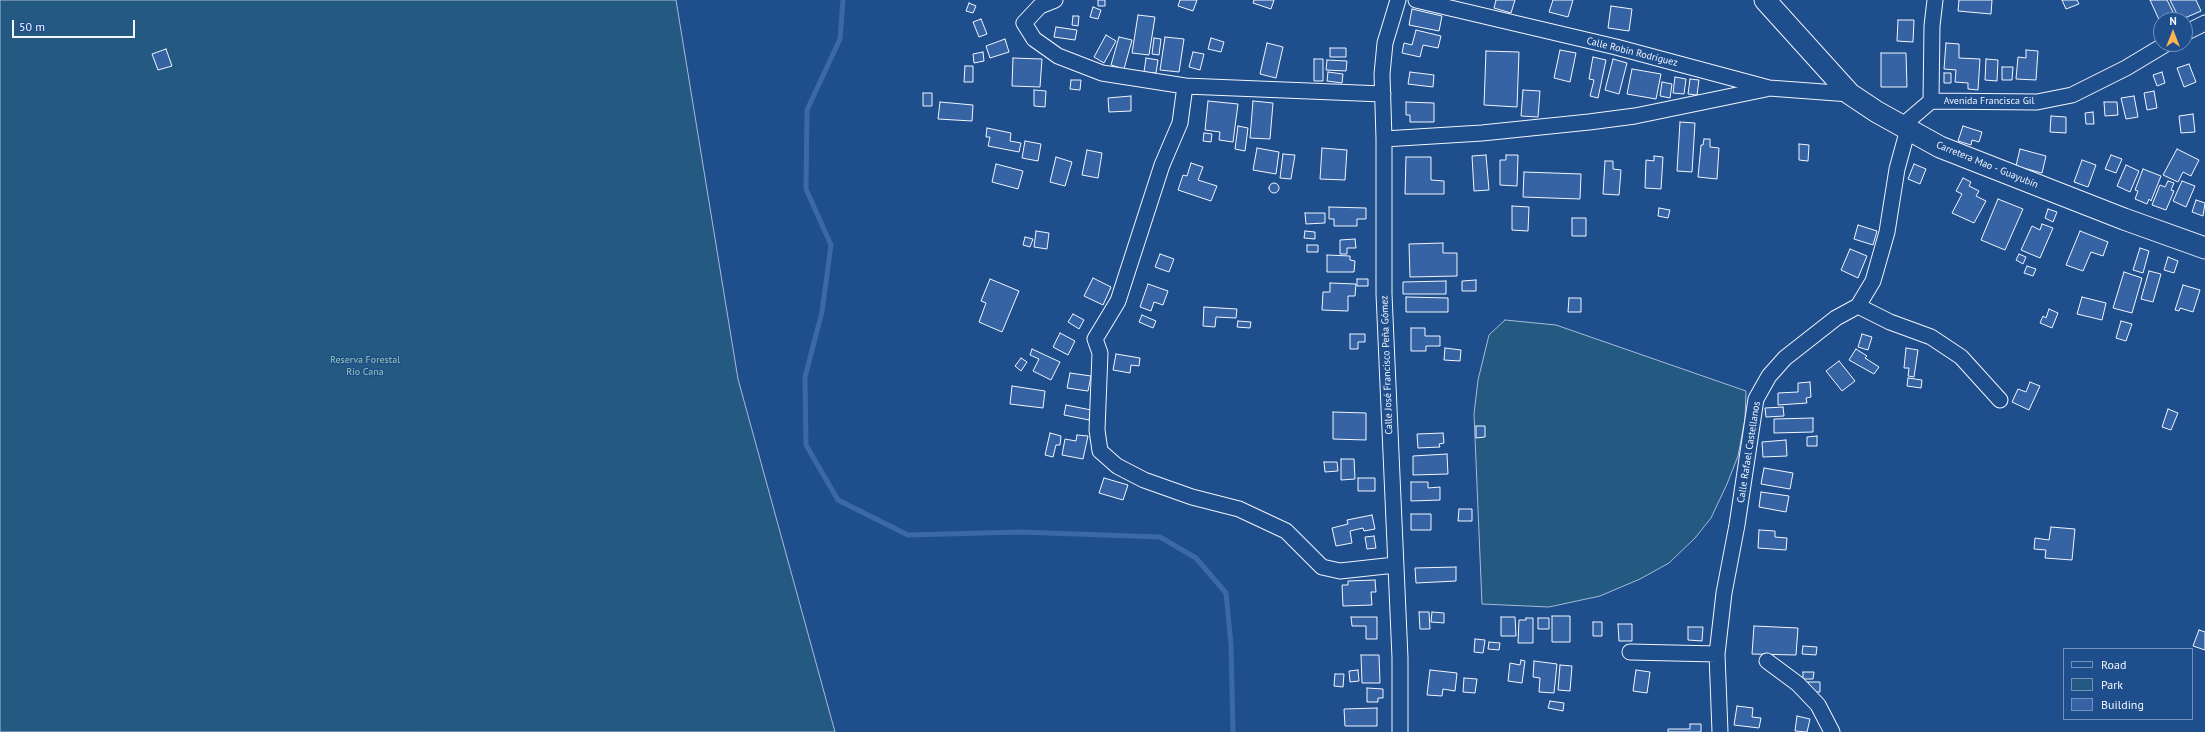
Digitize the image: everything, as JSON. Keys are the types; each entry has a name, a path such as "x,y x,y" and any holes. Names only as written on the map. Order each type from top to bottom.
{"main road":[{"name":"Carretera Mao - Guayubín","path":"1765,0 1850,94 1877,112 1940,147 2205,248"}],"street":[{"path":"1055,0 1040,6 1024,23 1034,39 1058,56 1102,73 1185,86 1383,94"},
{"name":"Calle José Francisco Peña Gómez","path":"1398,0 1385,44 1382,74 1384,138 1384,294 1400,658 1400,732"},
{"name":"Calle Robin Rodríguez","path":"1416,0 1616,47 1769,88 1850,94"},
{"path":"1931,101 1932,26 1935,0"},
{"path":"2193,29 2205,23"},
{"name":"Avenida Francisca Gil","path":"1905,127 1931,101 2037,102 2072,95 2126,68 2153,52"},
{"path":"1185,86 1180,123 1162,165 1118,301 1095,339 1100,353 1096,402 1097,430 1100,452 1117,466 1144,480 1192,497 1239,509 1286,531 1322,567 1340,571 1395,564"},
{"path":"1384,138 1482,133 1597,121 1635,116 1769,88"},
{"path":"1905,127 1887,232 1873,281 1858,306 1890,322 1931,336 1961,357 2000,400"},
{"name":"Calle Rafael Castellanos","path":"1720,732 1717,654 1724,593 1737,526 1756,399 1769,376 1786,358 1836,318 1858,306"},
{"path":"1630,652 1717,654"},
{"path":"1767,661 1798,684 1818,706 1832,732"}],"green space":[{"name":"Reserva Forestal Río Cana","path":"0,0 676,0 738,379 835,732 0,732"},
{"path":"1505,320 1556,325 1746,391 1745,419 1738,456 1727,484 1711,518 1695,538 1669,563 1640,579 1600,596 1549,607 1482,604 1474,414 1478,380 1489,335"}],"building":[{"path":"1098,0 1105,0 1105,6 1098,6"},
{"path":"1180,0 1197,0 1193,11 1178,6"},
{"path":"1254,0 1274,0 1271,9 1253,3"},
{"path":"1496,0 1515,0 1511,13 1494,8"},
{"path":"1553,0 1573,0 1568,17 1549,12"},
{"path":"1959,0 1992,0 1991,14 1958,11"},
{"path":"2062,0 2077,0 2079,4 2066,9"},
{"path":"2150,0 2167,0 2173,12 2156,12"},
{"path":"2170,0 2196,0 2201,11 2193,14 2193,12 2176,12"},
{"path":"969,3 976,6 973,13 966,11"},
{"path":"1611,6 1632,9 1629,31 1608,28"},
{"path":"1093,7 1101,10 1098,19 1090,17"},
{"path":"1412,9 1442,16 1439,31 1409,25"},
{"path":"1138,15 1155,17 1149,55 1132,53"},
{"path":"1073,16 1079,16 1078,26 1072,25"},
{"path":"981,19 987,34 979,37 973,22"},
{"path":"1898,20 1914,20 1913,42 1897,41"},
{"path":"1056,27 1077,30 1075,40 1054,37"},
{"path":"1416,30 1441,36 1438,48 1423,45 1420,57 1402,53 1404,43 1412,45"},
{"path":"1106,35 1116,41 1104,63 1094,57"},
{"path":"1119,37 1132,40 1124,69 1111,65"},
{"path":"1165,37 1184,39 1179,72 1160,70"},
{"path":"1154,38 1161,39 1159,55 1152,54"},
{"path":"1211,38 1224,42 1221,52 1208,49"},
{"path":"1005,39 1009,52 990,58 986,46"},
{"path":"1267,43 1283,47 1276,78 1260,74"},
{"path":"1946,43 1959,44 1959,58 1980,59 1978,90 1968,89 1968,83 1955,82 1956,70 1944,69"},
{"path":"1330,48 1346,48 1346,57 1330,57"},
{"path":"166,49 172,66 158,70 152,54"},
{"path":"1560,50 1576,53 1570,82 1554,78"},
{"path":"2026,50 2038,51 2036,80 2016,79 2018,57 2026,58"},
{"path":"1486,51 1519,52 1517,107 1484,105"},
{"path":"983,52 984,61 974,63 973,54"},
{"path":"1193,52 1204,54 1200,70 1189,67"},
{"path":"1881,53 1906,53 1907,87 1881,87"},
{"path":"1593,57 1606,60 1598,98 1590,96 1594,80 1589,79"},
{"path":"1013,58 1042,59 1040,87 1012,86"},
{"path":"1146,58 1158,60 1156,73 1144,72"},
{"path":"1314,59 1323,59 1323,81 1314,81"},
{"path":"1613,59 1627,63 1619,94 1605,90"},
{"path":"1986,59 1998,60 1997,81 1985,80"},
{"path":"1327,60 1347,61 1346,71 1326,70"},
{"path":"2189,64 2196,82 2184,87 2177,68"},
{"path":"965,66 973,66 973,82 964,82"},
{"path":"2002,67 2013,67 2012,80 2002,80"},
{"path":"1632,69 1661,74 1656,99 1627,94"},
{"path":"1328,72 1343,74 1342,83 1327,81"},
{"path":"1410,72 1434,75 1433,87 1408,84"},
{"path":"2162,72 2165,83 2157,86 2153,75"},
{"path":"1944,73 1951,73 1951,83 1944,83"},
{"path":"1675,77 1686,79 1684,94 1673,93"},
{"path":"1690,79 1699,80 1697,95 1688,94"},
{"path":"1071,80 1081,80 1080,90 1070,89"},
{"path":"1662,82 1672,84 1670,98 1660,96"},
{"path":"1034,90 1046,91 1045,107 1034,106"},
{"path":"1523,90 1540,91 1538,117 1521,116"},
{"path":"2154,91 2157,108 2147,110 2144,93"},
{"path":"923,93 932,93 932,106 923,106"},
{"path":"1131,96 1131,111 1109,112 1108,98"},
{"path":"2134,96 2138,117 2126,119 2121,98"},
{"path":"1208,101 1238,104 1233,142 1219,140 1220,132 1205,130"},
{"path":"1253,101 1273,103 1270,139 1250,138"},
{"path":"940,102 973,105 972,121 938,119"},
{"path":"1406,102 1434,103 1434,122 1410,122 1410,115 1406,115"},
{"path":"2104,102 2117,102 2118,115 2105,116"},
{"path":"2093,112 2094,124 2086,124 2085,113"},
{"path":"2193,114 2195,132 2181,133 2179,116"},
{"path":"2051,116 2066,117 2066,133 2050,132"},
{"path":"1680,122 1695,123 1692,172 1677,171"},
{"path":"1238,126 1248,128 1245,151 1235,149"},
{"path":"1963,126 1982,132 1979,142 1972,140 1971,145 1958,141"},
{"path":"987,128 1011,133 1010,141 1021,143 1019,152 988,146 990,137 986,137"},
{"path":"1204,133 1212,134 1211,142 1203,141"},
{"path":"1704,139 1710,139 1710,147 1719,148 1717,179 1698,177 1701,145 1703,145"},
{"path":"1025,141 1041,144 1038,161 1022,158"},
{"path":"1799,144 1809,145 1808,161 1799,160"},
{"path":"1257,148 1279,152 1276,174 1253,170"},
{"path":"1322,148 1347,150 1345,180 1320,179"},
{"path":"2020,149 2046,156 2042,173 2016,166"},
{"path":"2177,149 2199,160 2191,176 2183,172 2178,182 2163,175"},
{"path":"1087,150 1102,153 1098,178 1082,175"},
{"path":"1283,154 1295,155 1291,179 1280,178"},
{"path":"1486,155 1489,190 1474,191 1472,156"},
{"path":"1506,155 1518,155 1517,186 1500,185 1500,160 1506,160"},
{"path":"2111,155 2122,159 2116,173 2105,169"},
{"path":"1654,156 1663,157 1661,189 1645,188 1646,160 1654,161"},
{"path":"1056,157 1072,162 1065,186 1050,182"},
{"path":"1406,157 1431,157 1431,180 1444,181 1444,194 1405,194"},
{"path":"2082,160 2096,165 2088,187 2074,182"},
{"path":"1605,161 1613,161 1613,169 1621,170 1619,195 1603,194"},
{"path":"1191,163 1203,167 1198,180 1217,186 1211,201 1178,190 1183,175 1187,176"},
{"path":"996,164 1023,171 1018,189 992,182"},
{"path":"1914,164 1926,169 1920,184 1908,179"},
{"path":"2126,165 2139,171 2130,192 2117,186"},
{"path":"2143,169 2161,176 2151,201 2149,199 2147,204 2135,199 2138,191 2135,190"},
{"path":"1524,172 1581,174 1580,199 1523,197"},
{"path":"1963,178 1971,182 1969,186 1979,191 1976,196 1986,201 1974,223 1952,213 1962,194 1956,191"},
{"path":"2168,181 2174,183 2171,190 2174,191 2166,210 2152,205 2160,185 2165,187"},
{"path":"2182,181 2195,186 2186,207 2173,201"},
{"path":"1272,183 1276,183 1278,184 1278,192 1272,193 1269,190 1269,186"},
{"path":"1998,199 2023,209 2005,250 1981,240"},
{"path":"2196,200 2205,203 2203,216 2192,212"},
{"path":"1512,206 1529,207 1528,231 1512,230"},
{"path":"1329,207 1366,208 1366,219 1357,219 1357,226 1334,226 1334,219 1329,219"},
{"path":"1659,208 1670,210 1668,218 1658,216"},
{"path":"2048,209 2057,212 2053,222 2045,218"},
{"path":"1305,213 1325,213 1325,223 1306,224"},
{"path":"1572,218 1586,218 1586,236 1572,236"},
{"path":"2042,224 2053,228 2040,258 2021,250 2032,226 2040,230"},
{"path":"1858,225 1877,231 1873,245 1854,239"},
{"path":"1036,231 1049,233 1047,249 1034,247"},
{"path":"1305,231 1315,232 1315,239 1304,238"},
{"path":"2080,231 2108,242 2103,256 2091,252 2083,271 2066,265"},
{"path":"1025,237 1033,239 1030,247 1023,245"},
{"path":"1355,239 1356,248 1347,248 1347,254 1340,254 1340,240"},
{"path":"1443,243 1443,253 1457,253 1457,276 1410,277 1409,244"},
{"path":"1307,245 1318,245 1318,252 1307,252"},
{"path":"2140,248 2149,251 2143,273 2133,270"},
{"path":"1850,249 1867,256 1858,278 1841,270"},
{"path":"1160,254 1174,259 1169,272 1155,267"},
{"path":"2019,254 2026,257 2023,264 2016,260"},
{"path":"1327,255 1350,256 1350,260 1355,261 1354,272 1327,272"},
{"path":"2168,257 2178,261 2174,273 2164,270"},
{"path":"2027,266 2036,269 2033,276 2024,273"},
{"path":"2149,271 2161,274 2153,302 2141,299"},
{"path":"2124,272 2142,278 2132,313 2113,308"},
{"path":"1093,278 1111,287 1103,305 1084,296"},
{"path":"990,279 1019,291 1002,332 979,322 986,303 981,301"},
{"path":"1357,279 1368,279 1368,286 1357,286"},
{"path":"1476,280 1476,291 1462,291 1462,281"},
{"path":"1446,281 1446,294 1403,294 1403,282"},
{"path":"1330,283 1356,284 1355,296 1348,296 1348,311 1322,310 1323,292 1330,292"},
{"path":"1148,284 1168,291 1163,305 1154,302 1151,311 1140,307"},
{"path":"2183,285 2200,290 2193,312 2180,308 2179,311 2175,310"},
{"path":"1406,297 1448,298 1448,312 1406,312"},
{"path":"2082,297 2106,303 2102,320 2077,314"},
{"path":"1569,298 1581,298 1581,312 1568,312"},
{"path":"1204,307 1237,309 1236,318 1216,317 1215,327 1203,326"},
{"path":"2049,309 2058,313 2052,328 2040,323 2043,316 2046,318"},
{"path":"1073,314 1084,320 1079,329 1068,322"},
{"path":"1142,315 1156,321 1153,328 1139,322"},
{"path":"1238,321 1251,322 1250,328 1237,327"},
{"path":"2121,321 2132,324 2126,341 2116,338"},
{"path":"1411,328 1425,328 1425,336 1440,336 1440,346 1426,346 1426,351 1411,351"},
{"path":"1060,333 1075,341 1068,355 1053,347"},
{"path":"1350,334 1365,334 1365,342 1358,342 1358,349 1350,349"},
{"path":"1862,334 1872,337 1868,350 1858,347"},
{"path":"1445,348 1461,350 1460,361 1444,360"},
{"path":"1906,348 1918,350 1914,377 1908,376 1909,368 1904,368"},
{"path":"1032,349 1060,362 1051,380 1033,371 1039,359 1030,355"},
{"path":"1856,349 1867,356 1865,358 1879,367 1874,374 1849,360"},
{"path":"1116,354 1140,358 1139,366 1131,365 1130,373 1113,370"},
{"path":"1021,358 1027,362 1021,371 1015,366"},
{"path":"1839,361 1855,381 1842,391 1826,371"},
{"path":"1070,373 1091,376 1088,391 1067,388"},
{"path":"1908,378 1922,380 1921,388 1907,386"},
{"path":"1810,382 1811,397 1806,398 1807,403 1778,405 1778,393 1798,392 1798,383"},
{"path":"2030,382 2040,386 2029,410 2012,402 2018,389 2026,392"},
{"path":"1012,386 1045,391 1043,408 1010,404"},
{"path":"1066,405 1091,410 1089,420 1064,415"},
{"path":"1783,407 1784,416 1766,417 1765,408"},
{"path":"2168,409 2178,413 2171,430 2162,427"},
{"path":"1333,412 1366,413 1366,440 1333,439"},
{"path":"1813,418 1813,432 1774,433 1774,419"},
{"path":"1476,426 1485,426 1485,437 1476,438"},
{"path":"1050,433 1061,436 1060,445 1056,445 1053,457 1045,455"},
{"path":"1443,433 1444,443 1439,444 1440,447 1418,448 1417,434"},
{"path":"1077,435 1088,436 1083,459 1062,455 1065,439 1076,441"},
{"path":"1817,436 1817,446 1807,446 1807,437"},
{"path":"1786,440 1787,456 1763,457 1762,442"},
{"path":"1447,454 1448,474 1413,475 1413,456"},
{"path":"1341,459 1354,459 1355,479 1341,480"},
{"path":"1324,462 1337,462 1338,471 1325,472"},
{"path":"1764,468 1793,473 1790,489 1761,484"},
{"path":"1104,478 1128,485 1123,500 1099,493"},
{"path":"1358,478 1375,478 1375,491 1358,491"},
{"path":"1411,482 1428,482 1428,488 1440,487 1440,500 1411,501"},
{"path":"1761,492 1789,496 1786,512 1759,507"},
{"path":"1459,509 1472,509 1472,521 1458,521"},
{"path":"1411,514 1431,514 1431,530 1411,530"},
{"path":"1372,515 1375,529 1364,531 1363,528 1350,531 1352,543 1336,546 1332,528 1348,524 1347,520"},
{"path":"2051,527 2075,529 2072,560 2045,558 2046,550 2034,549 2035,538 2049,540"},
{"path":"1759,530 1775,531 1775,537 1787,538 1786,550 1758,548"},
{"path":"1374,536 1376,548 1367,549 1365,537"},
{"path":"1456,567 1456,581 1416,583 1415,568"},
{"path":"1375,580 1376,592 1371,592 1372,605 1343,606 1342,585 1348,585 1348,581"},
{"path":"1419,612 1429,612 1430,629 1420,629"},
{"path":"1432,612 1444,613 1444,623 1431,622"},
{"path":"1552,616 1570,616 1570,642 1552,642"},
{"path":"1351,617 1377,617 1377,639 1366,639 1366,626 1352,626"},
{"path":"1501,617 1515,617 1516,636 1501,636"},
{"path":"1526,618 1533,618 1533,643 1518,643 1519,620 1526,620"},
{"path":"1538,618 1549,618 1549,629 1538,629"},
{"path":"1593,622 1602,622 1602,636 1593,636"},
{"path":"1618,624 1632,624 1632,641 1619,641"},
{"path":"1754,626 1798,628 1796,655 1752,654"},
{"path":"1688,627 1703,627 1702,641 1688,640"},
{"path":"2199,630 2205,632 2205,650 2193,646"},
{"path":"1475,639 1485,640 1483,653 1474,652"},
{"path":"1489,642 1500,643 1499,650 1488,649"},
{"path":"1803,646 1817,647 1816,655 1802,654"},
{"path":"1361,655 1379,655 1380,683 1362,683"},
{"path":"1521,660 1525,661 1522,683 1508,681 1510,663 1520,665"},
{"path":"1534,661 1557,664 1554,693 1539,692 1540,678 1533,677"},
{"path":"1560,665 1572,666 1570,691 1558,690"},
{"path":"1358,670 1359,681 1350,682 1349,671"},
{"path":"1430,670 1457,673 1455,691 1443,689 1442,696 1427,695"},
{"path":"1636,670 1650,672 1647,693 1633,691"},
{"path":"1803,672 1814,672 1813,679 1803,679"},
{"path":"1335,674 1344,674 1343,687 1334,686"},
{"path":"1464,678 1477,679 1475,693 1463,692"},
{"path":"1808,682 1820,682 1820,692 1808,692"},
{"path":"1367,688 1383,689 1383,698 1378,698 1378,702 1367,702"},
{"path":"1550,701 1564,703 1563,711 1548,708"},
{"path":"1737,706 1753,708 1752,717 1761,718 1759,728 1734,725"},
{"path":"1377,708 1377,726 1345,726 1344,709"},
{"path":"1797,716 1810,719 1807,732 1795,731"},
{"path":"1690,724 1701,724 1701,732 1668,732 1668,729 1690,729"}],"waterway":[{"path":"843,0 840,39 807,110 806,189 831,245 822,312 805,377 806,445 838,500 908,535 1020,532 1160,537 1196,558 1226,593 1231,645 1233,732"}]}
